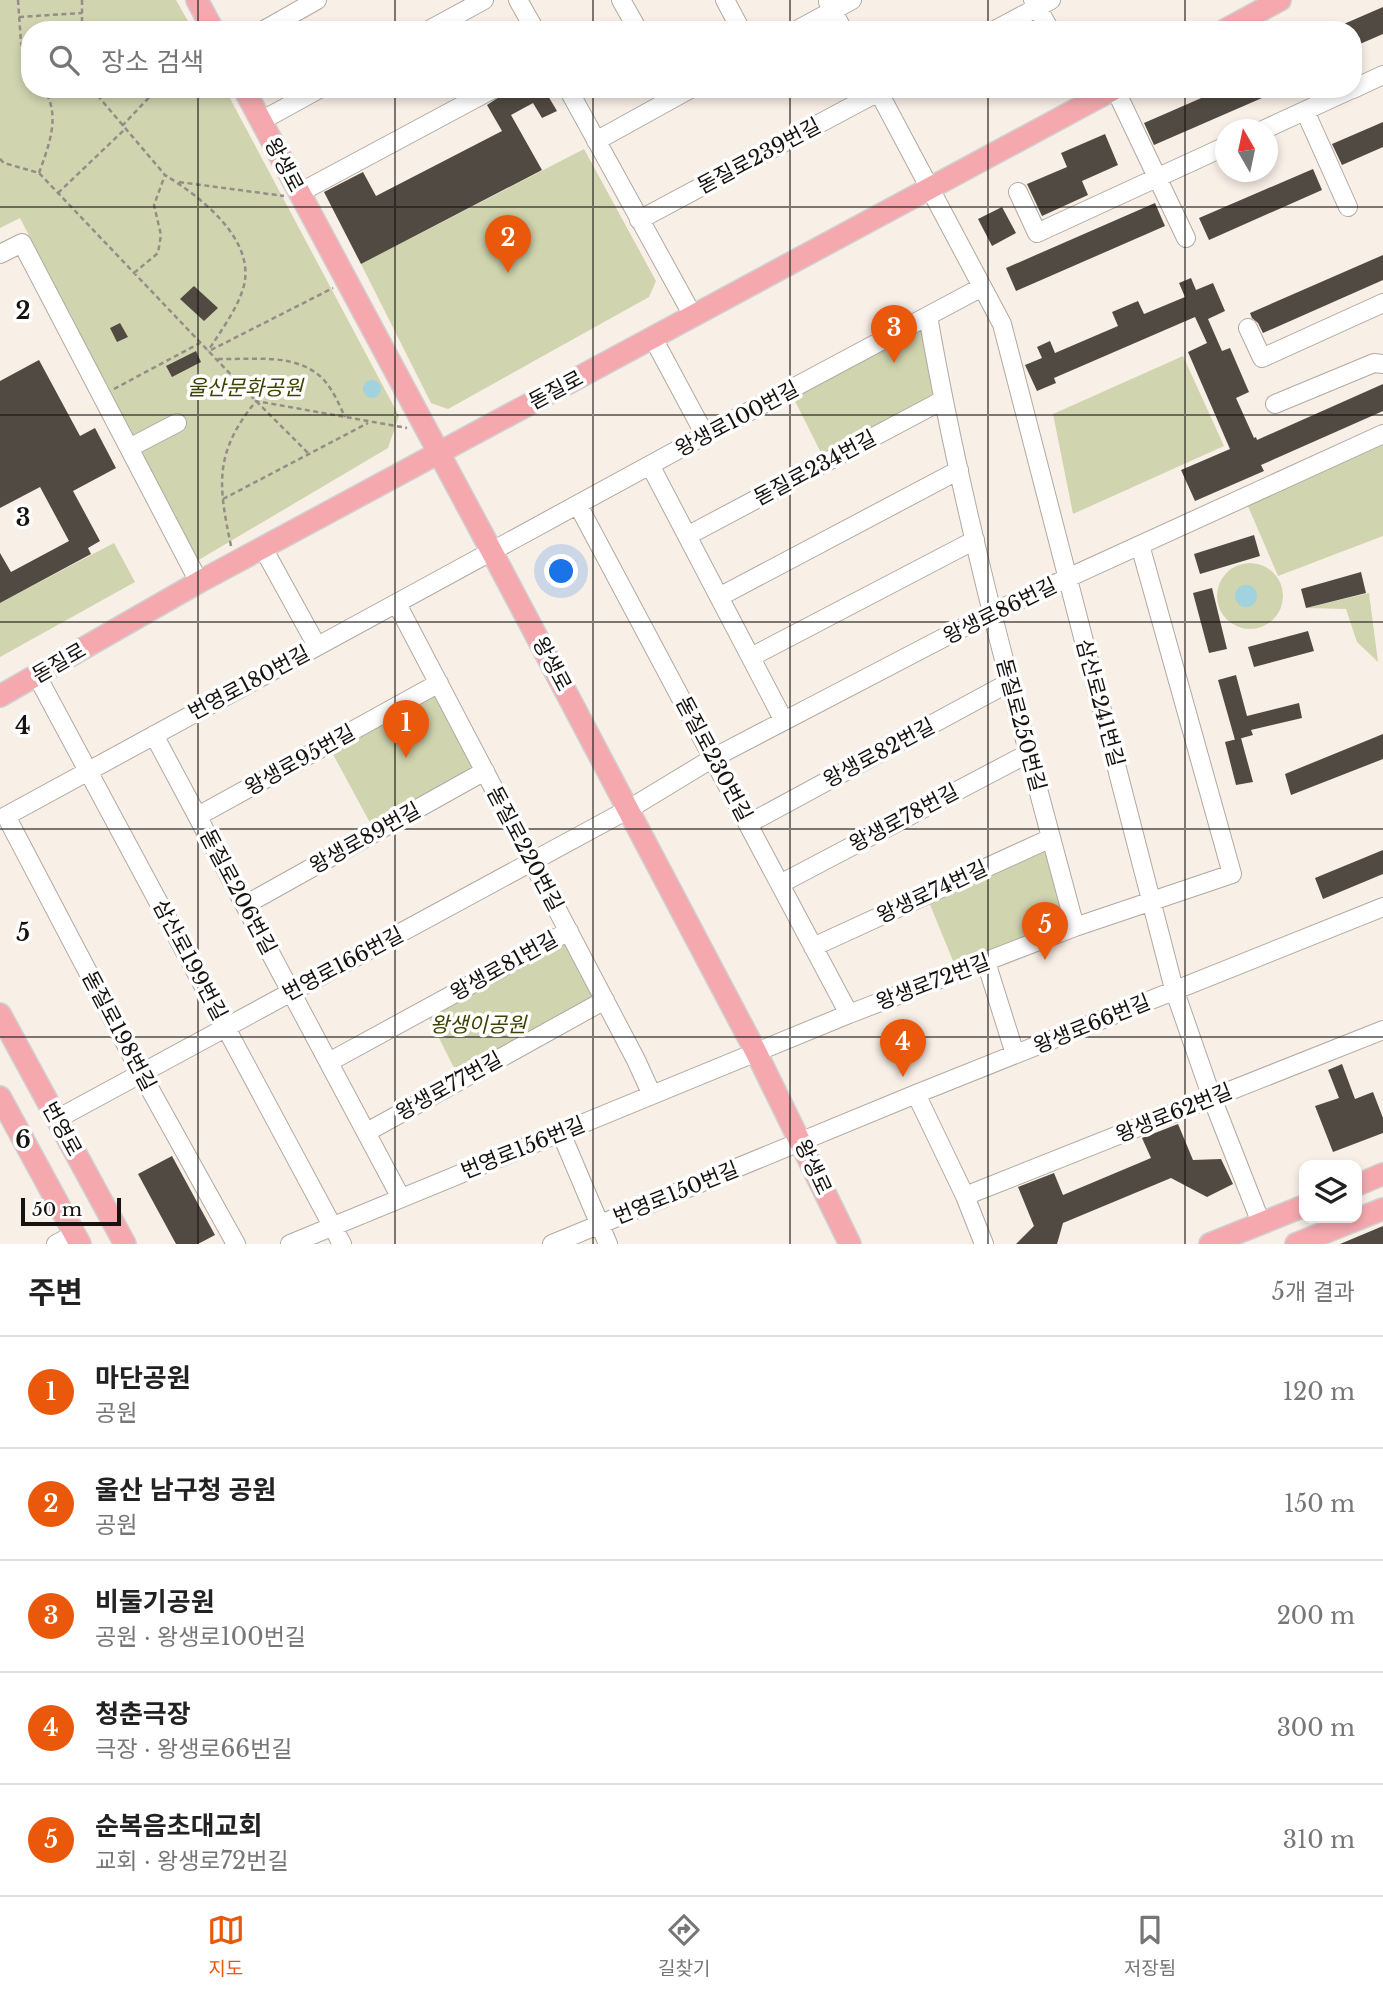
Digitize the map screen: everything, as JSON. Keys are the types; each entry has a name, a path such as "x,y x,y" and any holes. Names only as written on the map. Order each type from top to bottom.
{"main road":[{"path":"197,0 208,21"},
{"path":"1240,21 1272,2"},
{"name":"왕생로","path":"249,98 629,809 802,1142 849,1244"},
{"name":"돋질로","path":"0,696 234,563 930,188 1084,98"},
{"name":"번영로","path":"0,1014 125,1244"},
{"name":"번영로","path":"0,1097 70,1241"},
{"path":"1362,1183 1383,1174"},
{"path":"1210,1244 1299,1208"},
{"path":"1296,1244 1383,1209"}],"street":[{"path":"279,21 315,0"},
{"path":"446,21 484,0"},
{"path":"518,0 530,21"},
{"path":"621,0 633,21"},
{"path":"725,0 736,21"},
{"path":"809,21 829,5 852,0"},
{"path":"1009,21 1040,2 1047,21"},
{"path":"829,5 838,21"},
{"path":"1362,84 1383,75"},
{"path":"261,121 303,98"},
{"path":"300,196 477,98"},
{"path":"573,98 694,316"},
{"path":"596,141 668,98"},
{"name":"돋질로239번길","path":"639,220 864,98"},
{"name":"삼산로241번길","path":"883,98 1002,324 1175,990 1212,1098 1261,1223"},
{"path":"1119,98 1186,238"},
{"path":"1278,123 1333,98"},
{"path":"1305,111 1348,207"},
{"path":"1018,192 1037,233 1215,151"},
{"path":"0,254 22,243 200,582"},
{"name":"왕생로100번길","path":"492,552 982,287"},
{"path":"1248,328 1262,358 1383,303"},
{"name":"돋질로250번길","path":"928,316 943,400 991,612 1075,927"},
{"path":"653,338 705,435"},
{"path":"1275,404 1374,363 1383,364"},
{"name":"돋질로234번길","path":"687,536 943,400"},
{"path":"129,448 177,423"},
{"name":"왕생로86번길","path":"629,809 713,758 991,612 1383,434"},
{"path":"650,465 784,721"},
{"path":"719,597 959,470"},
{"name":"돋질로230번길","path":"578,505 849,1014"},
{"path":"751,657 975,540"},
{"name":"왕생로72번길","path":"756,1052 1075,927 1232,874 1140,545"},
{"path":"263,548 317,646"},
{"name":"번영로180번길","path":"6,816 492,552"},
{"name":"돋질로220번길","path":"397,604 652,1095"},
{"name":"삼산로199번길","path":"37,676 342,1244"},
{"name":"왕생로82번길","path":"748,824 1010,682"},
{"name":"왕생로95번길","path":"198,816 439,683"},
{"name":"돋질로206번길","path":"154,735 401,1198"},
{"name":"왕생로78번길","path":"780,884 1028,753"},
{"name":"왕생로89번길","path":"245,905 485,771"},
{"name":"번영로166번길","path":"57,1119 629,809"},
{"name":"돋질로198번길","path":"6,816 141,1073 236,1244"},
{"name":"왕생로74번길","path":"813,947 1051,838"},
{"name":"왕생로66번길","path":"802,1142 915,1094 1383,907"},
{"name":"왕생로81번길","path":"330,1062 569,931"},
{"path":"986,962 1015,1054"},
{"name":"왕생로77번길","path":"367,1132 605,1000"},
{"name":"왕생로62번길","path":"965,1196 1383,1030"},
{"name":"번영로156번길","path":"290,1244 756,1052"},
{"path":"915,1094 965,1196 984,1244"},
{"path":"561,1133 608,1244"},
{"name":"번영로150번길","path":"552,1244 802,1142"}],"path":[{"path":"18,0 21,43"},
{"path":"82,0 82,21"},
{"path":"19,18 82,13"},
{"path":"39,173 53,119 53,109 48,98"},
{"path":"99,98 165,175 216,215 245,258 247,272 243,290 208,351"},
{"path":"58,193 149,98"},
{"path":"0,159 4,163 39,173 309,454"},
{"path":"134,273 158,253 161,235 154,205 165,175"},
{"path":"176,182 300,196"},
{"path":"208,351 346,281"},
{"path":"102,396 200,343"},
{"path":"216,359 290,361 303,365 323,379 345,417"},
{"path":"256,401 428,432"},
{"path":"234,563 221,482 224,460 232,436 256,401"},
{"path":"223,499 370,422"}],"green space":[{"name":"울산문화공원","path":"0,0 176,0 188,21 21,21 21,98 230,98 399,416 388,448 197,561 20,218 0,228"},
{"path":"584,149 656,281 649,297 448,409 431,403 361,264"},
{"path":"923,330 933,396 821,453 793,397"},
{"path":"1183,356 1224,446 1073,514 1053,414"},
{"path":"1383,445 1383,536 1278,576 1247,504"},
{"path":"114,543 135,582 0,657 0,603"},
{"path":"1243,563 1257,563 1269,568 1278,577 1283,596 1281,609 1274,620 1257,629 1243,629 1231,624 1222,615 1217,603 1217,589 1222,577 1231,568"},
{"path":"1369,593 1378,662 1357,642 1346,609 1306,608"},
{"path":"439,683 485,771 375,832 328,745"},
{"path":"1051,838 1075,927 958,973 926,895"},
{"name":"왕생이공원","path":"569,931 605,1000 460,1080 425,1010"}],"water":[{"path":"372,380 378,383 381,389 378,395 372,398 366,395 363,389 366,383"},
{"path":"1246,585 1254,588 1257,596 1254,604 1246,607 1238,604 1235,596 1238,588"}],"building":[{"path":"1383,7 1383,34 1362,43 1362,21 1351,21"},
{"path":"498,98 549,98 557,111 542,118 533,103 511,115 542,170 361,264 324,192 363,172 376,196 502,131 487,105"},
{"path":"1201,98 1262,98 1154,145 1144,123"},
{"path":"1383,122 1383,147 1342,165 1332,144"},
{"path":"1105,134 1118,165 1082,181 1088,195 1042,216 1027,184 1067,167 1061,153"},
{"path":"1313,169 1322,190 1209,240 1199,218"},
{"path":"1155,203 1165,226 1016,291 1006,268"},
{"path":"1002,207 1016,233 992,246 978,219"},
{"path":"1383,255 1383,280 1263,333 1252,318 1250,313"},
{"path":"1191,278 1196,290 1213,283 1225,311 1208,319 1222,351 1230,348 1249,392 1236,398 1254,438 1257,440 1383,384 1383,411 1261,465 1264,471 1195,501 1181,470 1230,449 1188,352 1207,343 1195,317 1054,378 1056,383 1037,391 1025,365 1042,358 1037,347 1050,341 1055,353 1118,326 1112,312 1138,301 1144,314 1185,297 1179,283"},
{"path":"194,286 218,308 204,321 180,299"},
{"path":"120,323 128,337 117,342 110,328"},
{"path":"196,351 201,362 172,377 166,366"},
{"path":"39,360 80,436 95,428 116,468 73,491 100,541 88,548 91,554 0,603 0,553 11,572 69,541 40,487 0,508 0,381"},
{"path":"1254,535 1260,556 1200,574 1194,554"},
{"path":"1361,572 1366,593 1306,608 1301,589"},
{"path":"1212,588 1227,649 1209,653 1193,593"},
{"path":"1308,631 1314,651 1254,667 1248,647"},
{"path":"1236,675 1247,716 1299,703 1302,718 1251,730 1253,735 1235,740 1218,680"},
{"path":"1383,734 1383,759 1291,795 1285,774"},
{"path":"1241,738 1253,782 1236,785 1225,742"},
{"path":"1383,850 1383,874 1323,899 1315,878"},
{"path":"1342,1064 1355,1099 1373,1092 1383,1118 1383,1133 1333,1152 1315,1106 1339,1098 1328,1070"},
{"path":"1178,1124 1193,1160 1221,1159 1233,1184 1207,1197 1171,1178 1063,1223 1057,1244 1016,1244 1034,1226 1018,1187 1054,1173 1063,1195 1151,1158 1142,1138"},
{"path":"172,1156 215,1235 198,1244 176,1244 138,1174"},
{"path":"1383,1226 1383,1244 1340,1244"}],"place":[{"name":"울산 남구청 공원","path":"508,273"},
{"name":"비둘기공원","path":"894,363"},
{"name":"마단공원","path":"406,758"},
{"name":"순복음초대교회","path":"1045,960"},
{"name":"청춘극장","path":"903,1077"}]}
